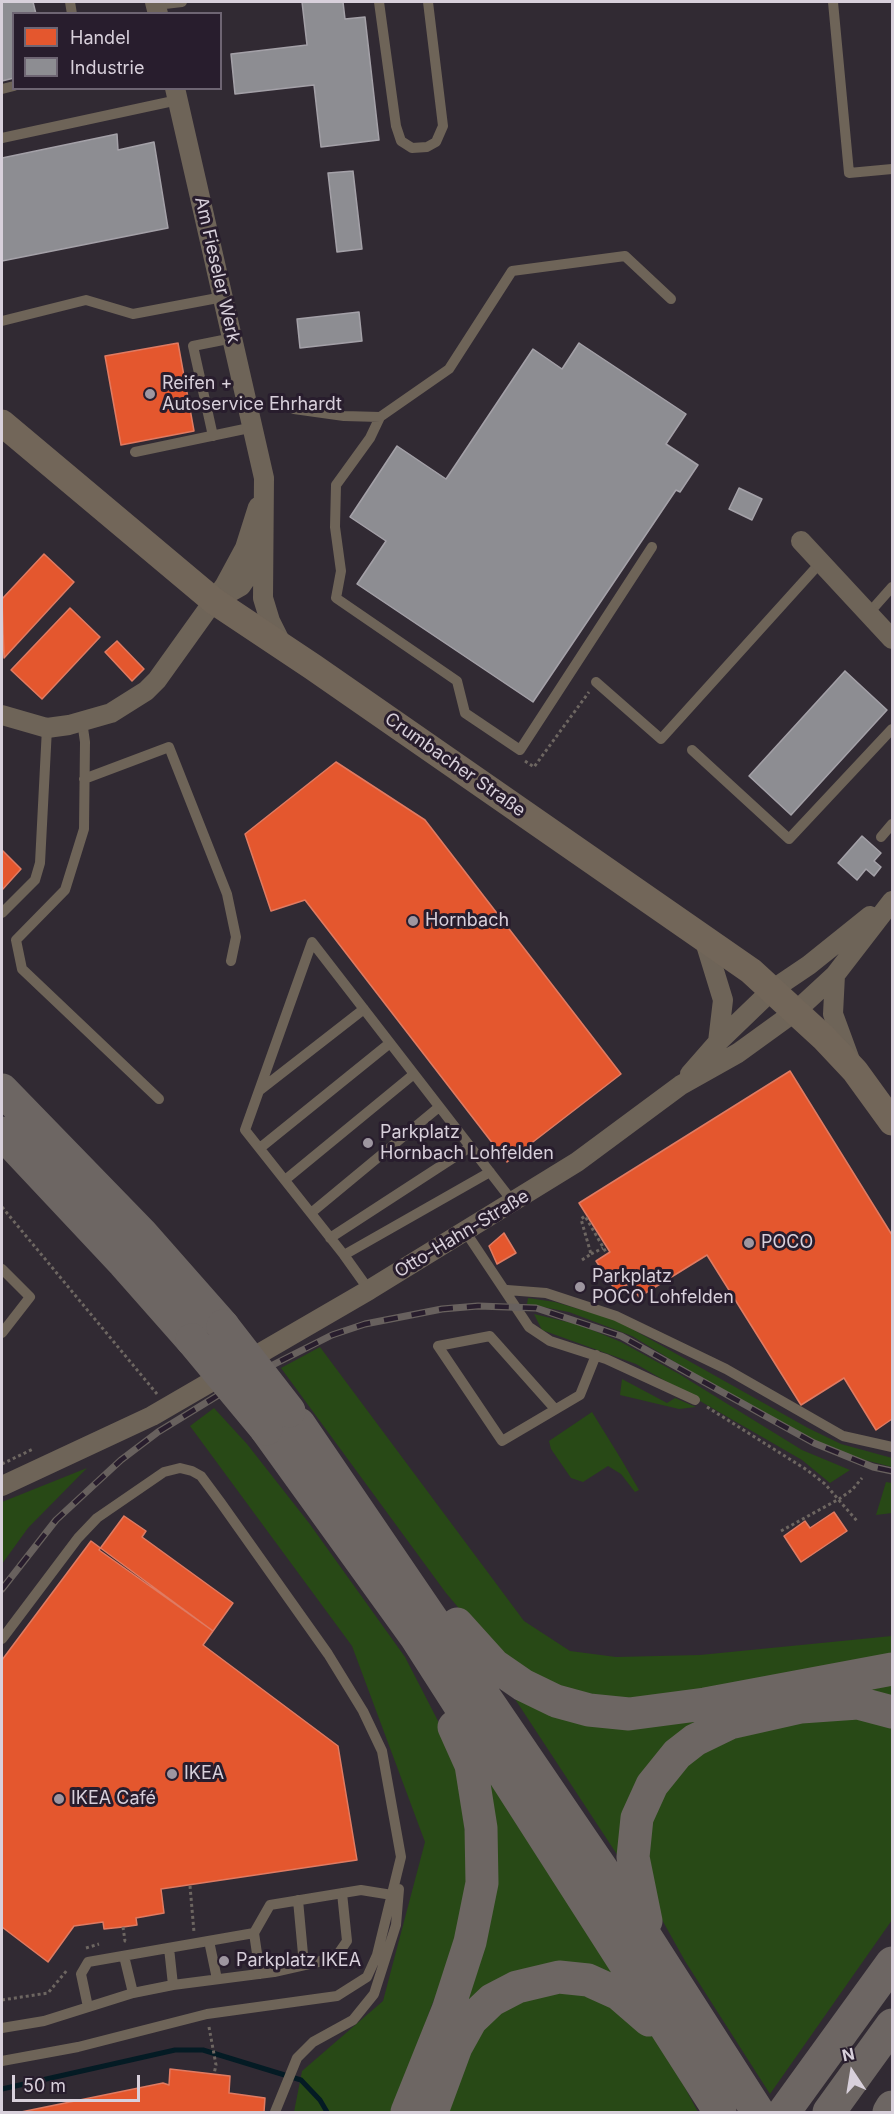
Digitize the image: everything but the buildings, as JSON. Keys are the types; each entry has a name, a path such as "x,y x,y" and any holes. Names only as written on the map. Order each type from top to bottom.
{"highway":[{"path":"2,1090 141,1233 223,1326 285,1421 654,1949 758,2112"},
{"path":"2,1133 132,1271 192,1340 285,1421 393,1534 471,1642 494,1665 523,1685 556,1701 590,1710 628,1714 892,1669"},
{"path":"285,1421 416,1637 718,2109"},
{"path":"407,2112 448,2010 470,1942 482,1883 481,1828 471,1765 416,1637"},
{"path":"654,1949 637,1883 633,1857 634,1836 637,1818 648,1793 664,1768 677,1754 695,1740 730,1723 801,1707 858,1703 892,1712"},
{"path":"784,2112 892,1963"},
{"path":"432,2112 456,2047 471,2020 492,2000 531,1982 573,1977 602,1985 619,1994 676,2046"},
{"path":"829,2112 892,2025"},
{"path":"889,2112 892,2107"}],"main road":[{"name":"Crumbacher Straße","path":"2,423 214,601 282,645 703,935 795,1011 855,1071 892,1122"}],"street":[{"name":"Am Fieseler Werk","path":"176,94 259,451 266,495 262,555 264,604 282,645"},
{"name":"Am Fieseler Werk","path":"47,728 82,722 111,713 146,692 158,680 214,601 245,548 257,513 259,451"},
{"path":"801,540 892,639"},
{"path":"214,601 241,586 262,555"},
{"path":"2,719 47,728"},
{"name":"Otto-Hahn-Straße","path":"2,1486 123,1432 369,1290 577,1162 681,1085 738,1053 795,1011 835,975 892,900"},
{"name":"Otto-Hahn-Straße","path":"681,1085 718,1042 772,990 809,965 892,900"},
{"path":"703,935 723,1000 718,1042"},
{"path":"835,975 833,1014 855,1071"}],"lane":[{"path":"156,7 182,2"},
{"path":"380,2 396,126 402,141 411,148 427,147 436,142 443,126 428,2"},
{"path":"833,2 849,173 892,169"},
{"path":"2,138 176,94"},
{"path":"652,548 520,750 465,713 457,681 336,598 341,571 335,527 336,485 370,438 380,417 449,369 512,271 625,256 671,299"},
{"path":"2,321 86,300 133,314 223,297"},
{"path":"213,436 192,346 233,338"},
{"path":"276,402 294,409 344,416 380,417"},
{"path":"135,452 254,427"},
{"path":"596,682 661,739 820,562"},
{"path":"869,614 892,587"},
{"path":"82,722 84,829 65,890 16,940 22,969 159,1099"},
{"path":"2,913 34,880 40,863 47,728"},
{"path":"692,750 789,839 892,729"},
{"path":"84,779 169,747 227,894 236,937 231,961"},
{"path":"881,837 892,824"},
{"path":"369,1290 245,1130 312,942 513,1202"},
{"path":"260,1090 364,1009"},
{"path":"260,1148 390,1043"},
{"path":"285,1180 414,1074"},
{"path":"311,1213 439,1107"},
{"path":"330,1238 470,1146"},
{"path":"344,1255 490,1172"},
{"path":"465,1231 507,1290 529,1327 550,1341 596,1356 695,1400"},
{"path":"2,1269 30,1297 2,1333"},
{"path":"507,1290 546,1293 616,1316 726,1369 843,1436 892,1447"},
{"path":"555,1409 490,1336 438,1346 502,1441 580,1395 596,1356"},
{"path":"2,1639 78,1538 98,1518 164,1472 180,1468 201,1476 215,1494 322,1644 363,1711 382,1751 401,1857 396,1925 374,1994 353,2020 313,2042 297,2058 275,2112"},
{"path":"2,2061 78,2047 207,2014 337,1996 367,1977 377,1955 401,1857"},
{"path":"260,1974 254,1933 270,1905 361,1890 392,1895"},
{"path":"2,2028 44,2021 133,1993 173,1985 260,1974 304,1965 338,1954 347,1941 342,1893"},
{"path":"298,1900 304,1965"},
{"path":"88,2007 81,1974 88,1962 254,1933"},
{"path":"209,1941 217,1979"},
{"path":"169,1948 173,1985"},
{"path":"124,1956 133,1993"}],"path":[{"path":"520,750 521,759 534,767 596,682"},
{"path":"2,1207 167,1407"},
{"path":"591,1254 581,1219 585,1216 607,1254"},
{"path":"582,1260 603,1247"},
{"path":"695,1400 807,1470 839,1499 857,1521"},
{"path":"782,1531 839,1499 852,1490 862,1478"},
{"path":"115,1942 125,1941"},
{"path":"80,1954 87,1946 106,1944"},
{"path":"2,2001 48,1993 74,1962"},
{"path":"212,2043 216,2065 214,2074"}],"green space":[{"path":"528,1298 555,1302 616,1320 808,1428 841,1444 892,1458 892,1467 853,1457 806,1438 759,1413 632,1336 569,1312 527,1304"},
{"path":"534,1314 580,1325 621,1342 679,1374 802,1450 850,1470 830,1483 802,1460 636,1364 542,1330"},
{"path":"320,1347 524,1621 570,1651 616,1657 700,1655 892,1636 892,1655 659,1699 617,1699 556,1688 489,1644 446,1593 281,1368"},
{"path":"622,1379 667,1403 675,1398 696,1407 679,1409 620,1395"},
{"path":"214,1408 247,1444 309,1523 405,1657 454,1752 470,1867 453,1953 431,2007 395,2112 294,2112 302,2071 383,2001 425,1842 352,1646 190,1426"},
{"path":"592,1412 639,1490 635,1492 621,1474 608,1466 583,1482 571,1478 551,1449 549,1441"},
{"path":"87,1468 28,1528 2,1564 2,1502"},
{"path":"886,1482 892,1483 892,1513 876,1515"},
{"path":"892,1675 892,1704 702,1729 618,1856 513,1696 563,1717"},
{"path":"828,1714 892,1724 892,1920 770,2094 685,1961 651,1900 643,1842 659,1792 706,1746"},
{"path":"487,1765 625,1986 597,1973 464,2017"},
{"path":"579,1987 648,2029 669,2058 698,2112 444,2112 476,2032 503,2004"}],"waterway":[{"path":"2,2089 175,2050 203,2050 301,2080 320,2100 327,2112"}],"railway":[{"path":"2,1589 56,1520 121,1460 158,1432 243,1380 332,1335 365,1324 442,1309 478,1306 536,1308 621,1336 814,1443 873,1467 892,1471"}],"place":[{"name":"Reifen + Autoservice Ehrhardt","path":"150,394"},
{"name":"Hornbach","path":"413,921"},
{"name":"Parkplatz Hornbach Lohfelden","path":"368,1143"},
{"name":"POCO","path":"749,1243"},
{"name":"Parkplatz POCO Lohfelden","path":"580,1287"},
{"name":"IKEA","path":"172,1774"},
{"name":"IKEA Café","path":"59,1799"},
{"name":"Parkplatz IKEA","path":"224,1961"}]}
